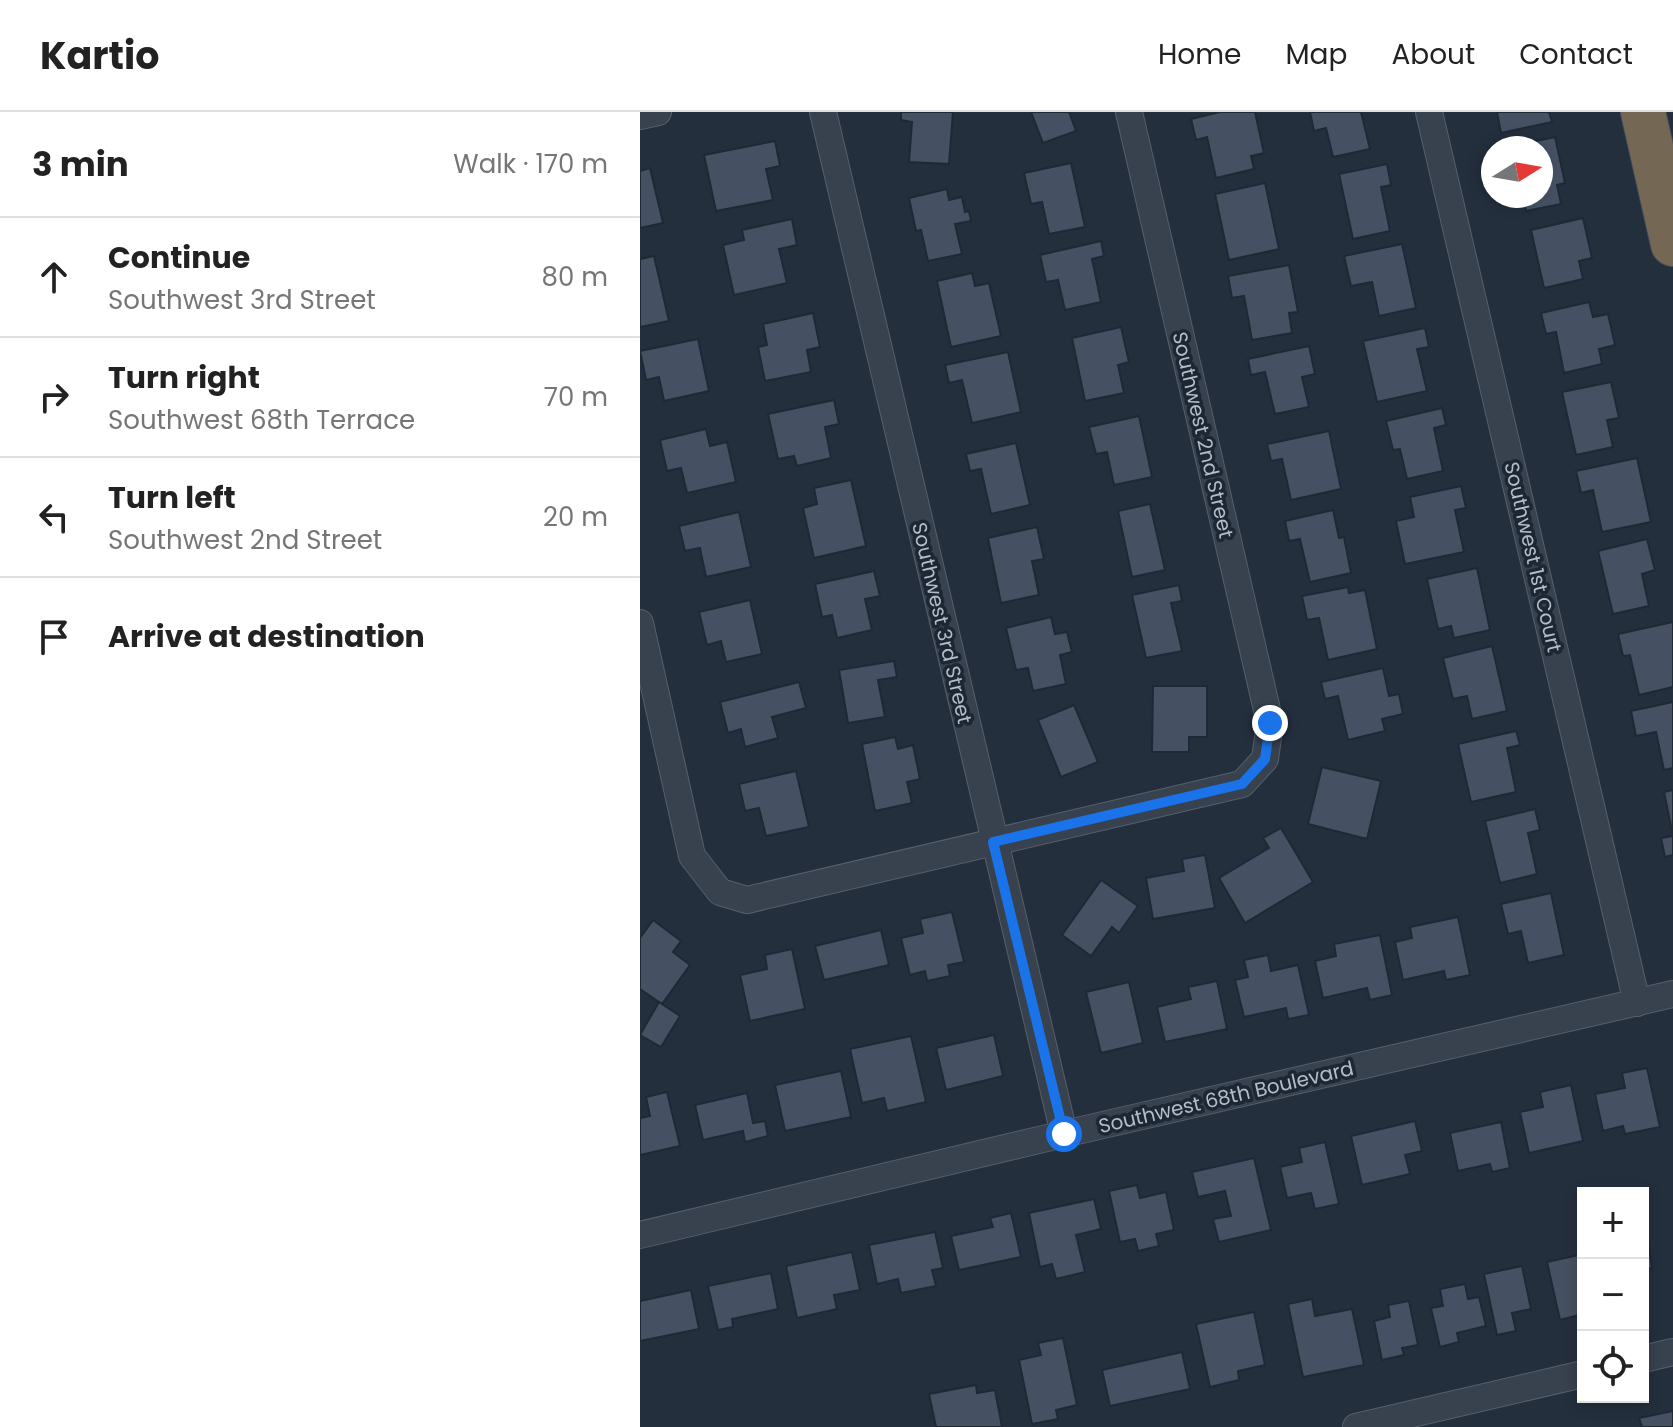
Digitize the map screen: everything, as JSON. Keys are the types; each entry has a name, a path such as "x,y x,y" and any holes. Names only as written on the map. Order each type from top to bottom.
{"highway":[{"path":"1643,112 1673,244"}],"street":[{"path":"640,116 658,112"},
{"name":"Southwest 3rd Street","path":"823,112 1064,1134"},
{"name":"Southwest 2nd Street","path":"993,842 1242,784 1265,759 1270,723 1129,112"},
{"name":"Southwest 1st Court","path":"1429,112 1637,1003"},
{"path":"640,623 692,856 720,892 747,900 993,842"},
{"name":"Southwest 68th Boulevard","path":"640,1235 1673,994"},
{"path":"1649,1358 1673,1352"},
{"path":"1356,1427 1577,1375"}],"building":[{"path":"901,112 953,112 949,164 909,162 912,122 901,120"},
{"path":"1031,112 1069,112 1076,131 1043,143"},
{"path":"1220,112 1255,112 1264,153 1251,156 1254,169 1216,178 1207,137 1196,140 1191,119"},
{"path":"1310,112 1361,112 1370,149 1333,157 1326,128 1314,131"},
{"path":"1497,112 1549,112 1552,122 1501,133"},
{"path":"1553,137 1565,183 1557,185 1561,204 1553,206"},
{"path":"775,141 780,166 766,169 773,200 716,211 704,155"},
{"path":"1071,163 1085,227 1049,234 1042,202 1031,204 1024,173"},
{"path":"1387,164 1391,185 1381,187 1390,231 1353,239 1339,174"},
{"path":"650,168 663,223 640,228 640,171"},
{"path":"1265,183 1279,249 1229,260 1215,194"},
{"path":"947,189 949,200 962,197 965,212 969,211 971,221 955,224 962,254 928,261 921,230 916,231 909,198"},
{"path":"1583,218 1592,258 1579,261 1583,279 1544,288 1531,230"},
{"path":"792,219 797,245 779,249 787,283 734,295 723,245 744,240 742,230"},
{"path":"1101,241 1104,256 1092,259 1101,302 1065,310 1058,280 1046,282 1040,255"},
{"path":"1402,244 1416,308 1379,316 1372,282 1351,286 1344,256"},
{"path":"654,256 669,321 640,327 640,259"},
{"path":"1289,265 1298,312 1289,313 1292,333 1252,340 1244,296 1232,298 1228,276"},
{"path":"972,273 975,286 989,283 1001,336 951,347 937,281"},
{"path":"1589,302 1593,317 1608,314 1615,345 1599,349 1602,364 1564,373 1556,332 1546,334 1541,313"},
{"path":"813,313 820,347 807,350 811,372 765,381 758,347 767,345 763,324"},
{"path":"1121,327 1129,362 1118,365 1124,393 1085,401 1072,338"},
{"path":"1425,328 1429,347 1417,349 1427,391 1377,402 1363,341"},
{"path":"698,339 709,391 664,401 659,377 646,380 640,351"},
{"path":"1309,346 1315,374 1302,377 1309,407 1275,414 1265,372 1251,375 1248,359"},
{"path":"1008,352 1021,412 972,423 962,380 949,383 945,365"},
{"path":"1611,382 1619,418 1607,420 1613,447 1576,455 1562,392"},
{"path":"834,400 839,424 825,427 831,458 797,466 794,456 778,459 768,414"},
{"path":"1442,408 1446,425 1434,428 1443,471 1407,479 1400,449 1393,450 1386,421"},
{"path":"1139,416 1152,477 1114,485 1107,452 1096,454 1089,427"},
{"path":"706,429 710,446 727,442 736,482 687,493 681,468 667,471 660,440"},
{"path":"1329,431 1341,489 1291,500 1282,459 1271,461 1267,444"},
{"path":"1016,443 1030,505 991,514 981,469 970,471 966,454"},
{"path":"1637,458 1651,522 1602,532 1593,490 1581,493 1576,471"},
{"path":"851,480 866,546 814,558 803,508 817,504 814,488"},
{"path":"1461,486 1466,508 1455,510 1464,552 1405,564 1396,521 1414,517 1410,497"},
{"path":"1150,504 1165,570 1132,577 1118,511"},
{"path":"1333,510 1339,538 1344,537 1351,573 1310,582 1300,539 1289,541 1285,521"},
{"path":"739,512 751,567 706,577 700,548 685,551 679,526"},
{"path":"1037,527 1044,559 1032,561 1039,595 1001,603 988,538"},
{"path":"1647,539 1655,570 1642,574 1649,606 1613,614 1598,551"},
{"path":"1477,568 1490,630 1454,638 1451,626 1438,629 1427,579"},
{"path":"874,571 880,596 865,599 872,630 837,638 832,615 822,617 815,584"},
{"path":"1179,585 1182,601 1171,603 1182,651 1146,658 1132,595"},
{"path":"1348,587 1349,593 1365,590 1377,649 1328,660 1319,618 1307,620 1302,596"},
{"path":"750,600 762,654 726,662 721,641 707,645 699,612"},
{"path":"1051,617 1055,634 1067,632 1072,652 1060,655 1066,684 1033,691 1028,668 1016,670 1006,628"},
{"path":"1673,622 1673,687 1639,695 1630,655 1623,656 1618,634"},
{"path":"1492,646 1507,711 1472,719 1467,696 1453,699 1443,658"},
{"path":"894,661 897,677 878,680 885,717 848,723 839,670"},
{"path":"1383,668 1389,696 1399,694 1403,714 1382,719 1385,731 1348,740 1338,696 1325,699 1321,682"},
{"path":"799,682 806,708 772,717 778,738 745,747 741,729 728,733 720,702"},
{"path":"1153,686 1207,686 1207,737 1189,737 1189,752 1152,752"},
{"path":"1673,702 1673,768 1664,770 1656,732 1636,736 1631,711"},
{"path":"1074,705 1098,762 1061,777 1038,720"},
{"path":"1516,731 1520,745 1507,748 1516,792 1471,802 1458,744"},
{"path":"895,737 898,749 913,745 920,779 907,782 912,803 875,811 862,744"},
{"path":"1322,767 1381,781 1367,839 1308,824"},
{"path":"796,771 809,827 766,836 759,808 745,811 739,784"},
{"path":"1673,790 1673,836 1664,792"},
{"path":"1535,809 1540,830 1528,833 1537,874 1500,883 1485,821"},
{"path":"1281,828 1313,882 1245,923 1219,878 1269,848 1263,838"},
{"path":"1673,836 1673,855 1665,857 1661,838"},
{"path":"1205,855 1215,908 1153,919 1146,878 1184,871 1182,859"},
{"path":"1101,880 1138,906 1119,933 1112,927 1091,956 1062,935"},
{"path":"1551,893 1564,955 1528,963 1521,931 1508,934 1501,904"},
{"path":"952,912 964,962 948,965 950,976 927,981 925,971 910,975 901,938 923,933 920,919"},
{"path":"1458,917 1470,975 1446,980 1444,971 1403,980 1395,942 1412,938 1410,927"},
{"path":"653,920 681,941 673,952 690,965 662,1004 640,989 640,938"},
{"path":"881,930 889,965 824,980 815,946"},
{"path":"1380,935 1392,995 1370,1000 1367,988 1323,998 1315,961 1336,956 1334,944"},
{"path":"792,949 805,1009 750,1021 740,975 767,969 765,955"},
{"path":"1268,955 1271,971 1298,965 1309,1015 1288,1019 1286,1008 1244,1017 1235,980 1248,977 1244,960"},
{"path":"1217,981 1227,1029 1165,1042 1157,1007 1191,999 1188,987"},
{"path":"1129,982 1143,1043 1101,1053 1086,992"},
{"path":"659,1002 680,1016 661,1047 640,1035"},
{"path":"994,1035 1003,1076 946,1090 936,1048"},
{"path":"911,1036 926,1102 887,1111 884,1098 862,1103 850,1049"},
{"path":"1647,1068 1660,1127 1625,1134 1623,1126 1603,1131 1595,1094 1625,1088 1622,1073"},
{"path":"841,1071 851,1117 785,1131 775,1085"},
{"path":"1571,1085 1583,1141 1529,1153 1520,1112 1543,1107 1540,1092"},
{"path":"667,1092 680,1146 640,1155 640,1118 650,1116 646,1097"},
{"path":"747,1093 753,1123 765,1121 768,1136 745,1142 743,1131 703,1140 695,1105"},
{"path":"1415,1121 1422,1151 1405,1155 1410,1174 1362,1185 1351,1136"},
{"path":"1501,1122 1510,1168 1492,1172 1490,1164 1458,1171 1450,1133"},
{"path":"1325,1142 1339,1204 1315,1209 1311,1193 1287,1198 1280,1167 1302,1162 1299,1148"},
{"path":"1254,1158 1271,1230 1219,1242 1213,1219 1231,1216 1225,1191 1198,1197 1192,1172"},
{"path":"1137,1185 1140,1198 1166,1192 1174,1230 1156,1234 1159,1246 1138,1251 1135,1239 1120,1242 1109,1191"},
{"path":"1094,1199 1101,1229 1076,1235 1085,1272 1056,1279 1052,1264 1040,1267 1029,1213"},
{"path":"1011,1213 1021,1257 959,1270 951,1236 993,1227 990,1218"},
{"path":"935,1232 943,1268 932,1270 936,1286 901,1293 898,1279 877,1284 869,1245"},
{"path":"852,1252 860,1290 834,1295 837,1309 797,1318 786,1266"},
{"path":"1577,1255 1577,1316 1560,1320 1547,1262"},
{"path":"1522,1266 1531,1309 1512,1313 1516,1331 1497,1335 1484,1274"},
{"path":"771,1273 778,1309 732,1319 733,1327 718,1330 708,1286"},
{"path":"1465,1284 1468,1299 1479,1297 1486,1326 1457,1333 1459,1342 1440,1347 1431,1308 1443,1306 1440,1289"},
{"path":"691,1290 699,1329 640,1341 640,1301"},
{"path":"1312,1299 1315,1316 1352,1309 1364,1365 1303,1377 1288,1304"},
{"path":"1409,1301 1418,1345 1402,1348 1404,1355 1382,1360 1374,1321 1390,1317 1388,1305"},
{"path":"1254,1312 1265,1365 1238,1371 1239,1380 1210,1387 1196,1324"},
{"path":"1063,1338 1077,1405 1056,1410 1058,1419 1032,1424 1019,1360 1041,1355 1038,1343"},
{"path":"1182,1352 1190,1389 1110,1406 1102,1370"},
{"path":"976,1385 977,1393 995,1390 1002,1427 936,1427 929,1394"},
{"path":"1673,1411 1673,1427 1642,1427 1639,1418"}],"route":[{"path":"1064,1134 993,842 1242,784 1265,759 1270,723"}]}
